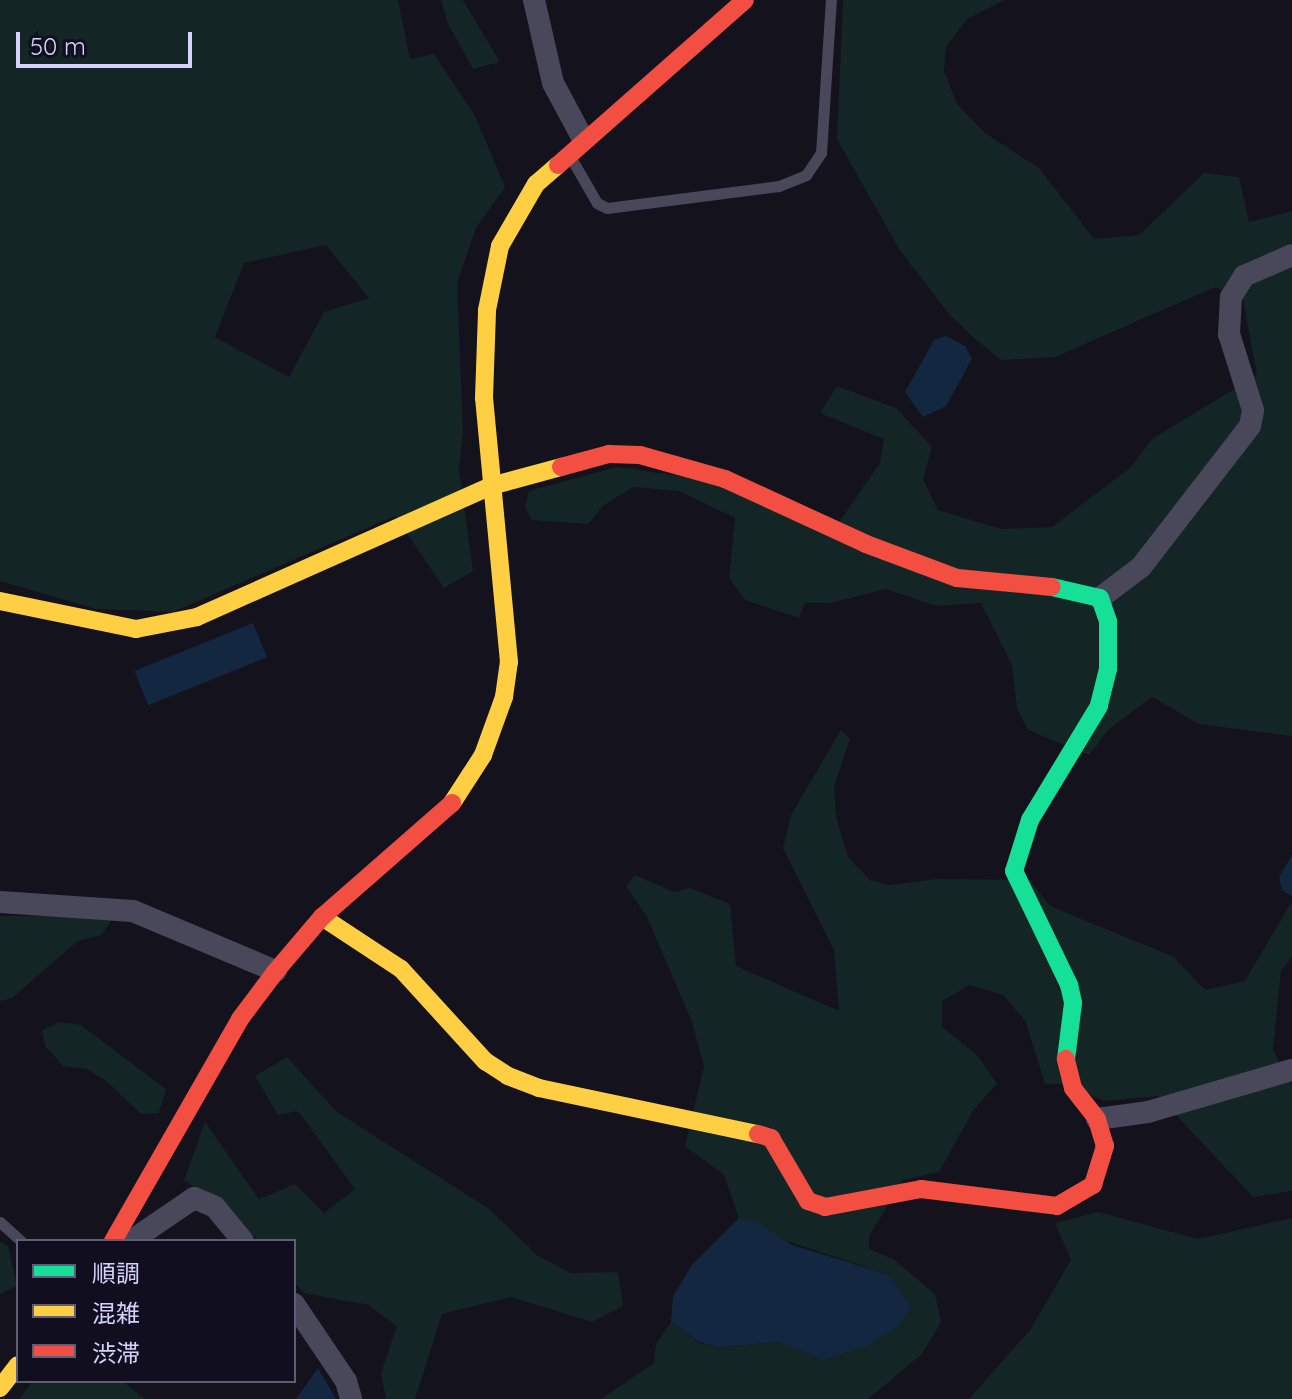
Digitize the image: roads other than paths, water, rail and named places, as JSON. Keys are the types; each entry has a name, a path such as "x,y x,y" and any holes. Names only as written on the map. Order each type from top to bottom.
{"street":[{"path":"534,0 558,96 576,147"},
{"path":"114,1239 240,1019 276,971 322,917 451,804 468,783 496,726 508,650 484,398 494,272 517,211 536,184 745,0"},
{"path":"1100,598 1141,567 1250,426 1253,410 1229,334 1231,297 1244,276 1292,255"},
{"path":"0,601 136,629 197,617 491,486 584,459 640,455 725,479 866,544 957,578 1079,589 1100,598 1108,621 1108,669 1099,706 1030,820 1014,871 1069,985 1073,1003 1066,1058 1073,1088 1097,1119 1105,1146 1102,1169 1093,1185 1057,1206 921,1189 825,1207 808,1201 771,1138 716,1122 686,1121 539,1088 508,1076 485,1061 401,969 322,917"},
{"path":"0,902 133,911 276,971"},
{"path":"1097,1119 1148,1112 1292,1070"},
{"path":"134,1239 194,1198 215,1207 241,1239"},
{"path":"296,1307 346,1381 351,1399"},
{"path":"0,1388 16,1368"}],"lane":[{"path":"576,147 597,203 607,208 779,186 806,175 821,153 831,0"},
{"path":"0,1222 19,1239"}],"water":[{"path":"946,336 965,346 972,359 946,406 923,417 905,392 934,340"},
{"path":"253,623 267,657 148,705 134,671"},
{"path":"1292,855 1292,896 1282,890 1279,877"},
{"path":"739,1218 758,1223 792,1245 887,1274 911,1306 899,1326 865,1346 824,1360 778,1342 719,1347 699,1342 671,1322 673,1296 692,1265"},
{"path":"318,1368 336,1399 296,1399"}]}
